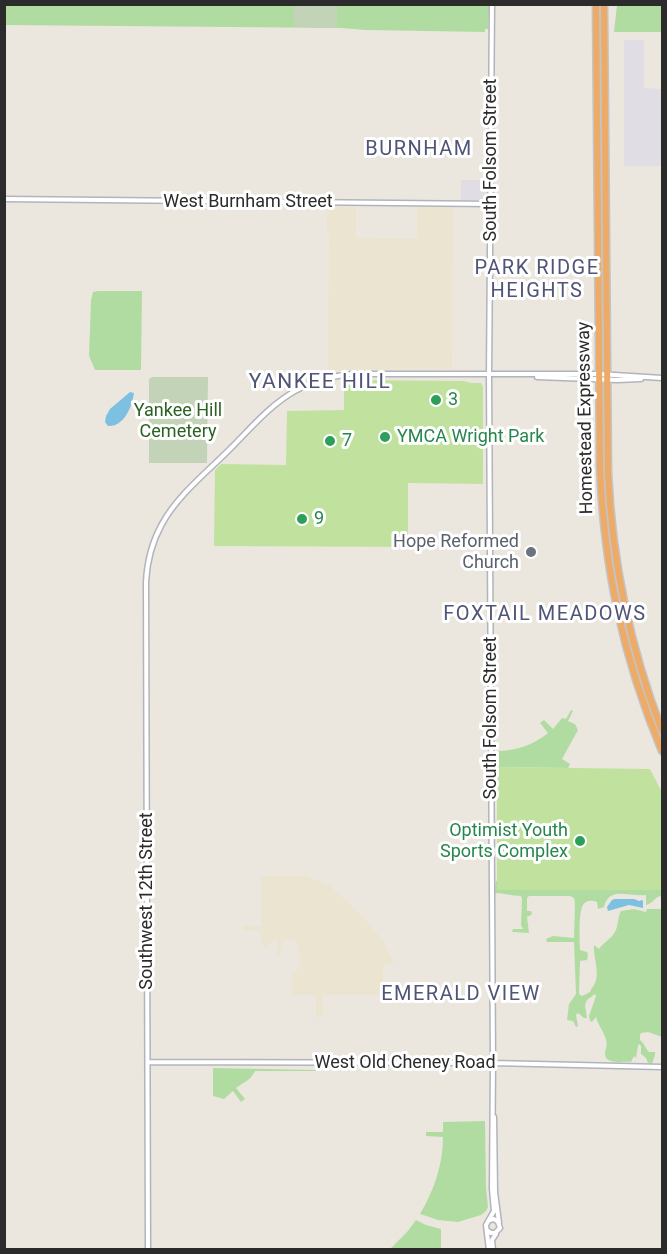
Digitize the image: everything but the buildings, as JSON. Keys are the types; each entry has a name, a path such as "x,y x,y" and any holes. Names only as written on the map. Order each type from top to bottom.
{"highway":[{"name":"Homestead Expressway","path":"596,4 599,377 601,488 605,534 621,626 645,708 663,751"},
{"name":"Homestead Expressway","path":"604,4 609,497 617,567 626,614 637,659 663,731"}],"street":[{"name":"South Folsom Street","path":"490,1220 494,1211 492,1189 489,375 492,4"},
{"name":"West Burnham Street","path":"4,199 491,204"},
{"name":"Southwest 12th Street","path":"148,1250 147,576 150,553 160,528 180,500 270,409 295,390 324,378 344,375 489,375 663,378"},
{"name":"West Old Cheney Road","path":"148,1062 493,1063 663,1067"},
{"name":"South Folsom Street","path":"493,1108 495,1192 499,1223"},
{"path":"494,1219 499,1223 500,1228 492,1240 491,1250 486,1225 494,1219"},
{"path":"487,1231 497,1232"}],"shaded area":[{"path":"624,40 644,40 644,88 662,89 662,166 624,166"},
{"path":"461,180 488,180 488,200 461,200"},
{"path":"327,207 356,207 356,238 417,239 417,207 453,207 452,369 328,370 329,234 327,233"},
{"path":"261,876 305,876 329,885 357,911 382,939 394,963 383,964 383,995 323,995 323,1017 316,1017 316,995 291,995 292,976 298,969 301,959 299,947 295,941 282,940 281,955 277,955 277,940 266,948 261,944 261,931 243,930 243,926 261,926"}],"green space":[{"path":"5,4 489,5 488,29 485,29 485,32 341,28 5,25"},
{"path":"294,5 337,5 337,28 294,27"},
{"path":"617,5 662,5 662,32 614,32"},
{"path":"142,291 140,370 95,370 89,356 91,300 93,292"},
{"name":"Yankee Hill Cemetery","path":"152,377 208,377 207,463 149,463 149,379"},
{"name":"YMCA Wright Park","path":"344,380 481,383 483,387 483,484 408,483 408,547 214,546 215,470 221,464 286,465 287,411 344,410"},
{"path":"661,460 662,460 662,664"},
{"path":"571,710 573,711 568,721 575,724 578,730 562,759 570,764 568,768 498,767 499,751 519,748 537,741 548,733 540,723 544,720 553,729 562,718 566,719"},
{"name":"Optimist Youth Sports Complex","path":"497,767 650,769 662,792 662,890 497,890"},
{"path":"496,881 662,885 662,898 660,896 646,905 646,895 615,895 610,897 604,907 598,909 597,902 587,901 581,909 580,920 580,950 587,952 588,955 587,960 580,961 579,994 582,996 590,992 595,984 597,969 594,945 599,949 613,935 621,911 634,909 646,912 647,909 662,909 662,1037 648,1032 640,1035 640,1040 649,1052 655,1052 652,1064 648,1063 641,1054 639,1044 636,1058 634,1056 631,1062 608,1060 605,1054 607,1044 605,1037 596,1017 592,1022 589,1016 595,994 587,1000 585,1005 587,1018 578,1013 576,1015 578,1026 576,1027 573,1021 567,1020 569,1004 576,994 574,942 547,942 546,939 553,936 574,938 574,898 570,896 529,896 527,911 532,913 527,917 529,933 512,932 513,929 523,929 521,925 522,899 521,896 495,893"},
{"path":"213,1068 317,1071 255,1071 249,1079 236,1088 245,1099 241,1102 233,1091 224,1099 213,1096"},
{"path":"485,1121 488,1207 486,1211 481,1215 458,1222 438,1220 420,1214 437,1177 443,1147 443,1137 426,1136 426,1132 443,1132 443,1122"},
{"path":"416,1220 441,1229 441,1249 390,1249 407,1232"}],"water":[{"path":"130,392 134,393 123,420 108,426 105,422 110,409"},
{"path":"615,899 642,900 643,908 629,905 608,911 607,907"}],"place":[{"name":"3","path":"436,400"},
{"name":"YMCA Wright Park","path":"385,437"},
{"name":"7","path":"330,441"},
{"name":"9","path":"302,519"},
{"name":"Hope Reformed Church","path":"531,552"},
{"name":"Optimist Youth Sports Complex","path":"580,841"}],"district":[{"name":"BURNHAM","path":"419,150"},
{"name":"PARK RIDGE HEIGHTS","path":"537,280"},
{"name":"YANKEE HILL","path":"320,383"},
{"name":"FOXTAIL MEADOWS","path":"545,615"},
{"name":"EMERALD VIEW","path":"461,995"}]}
